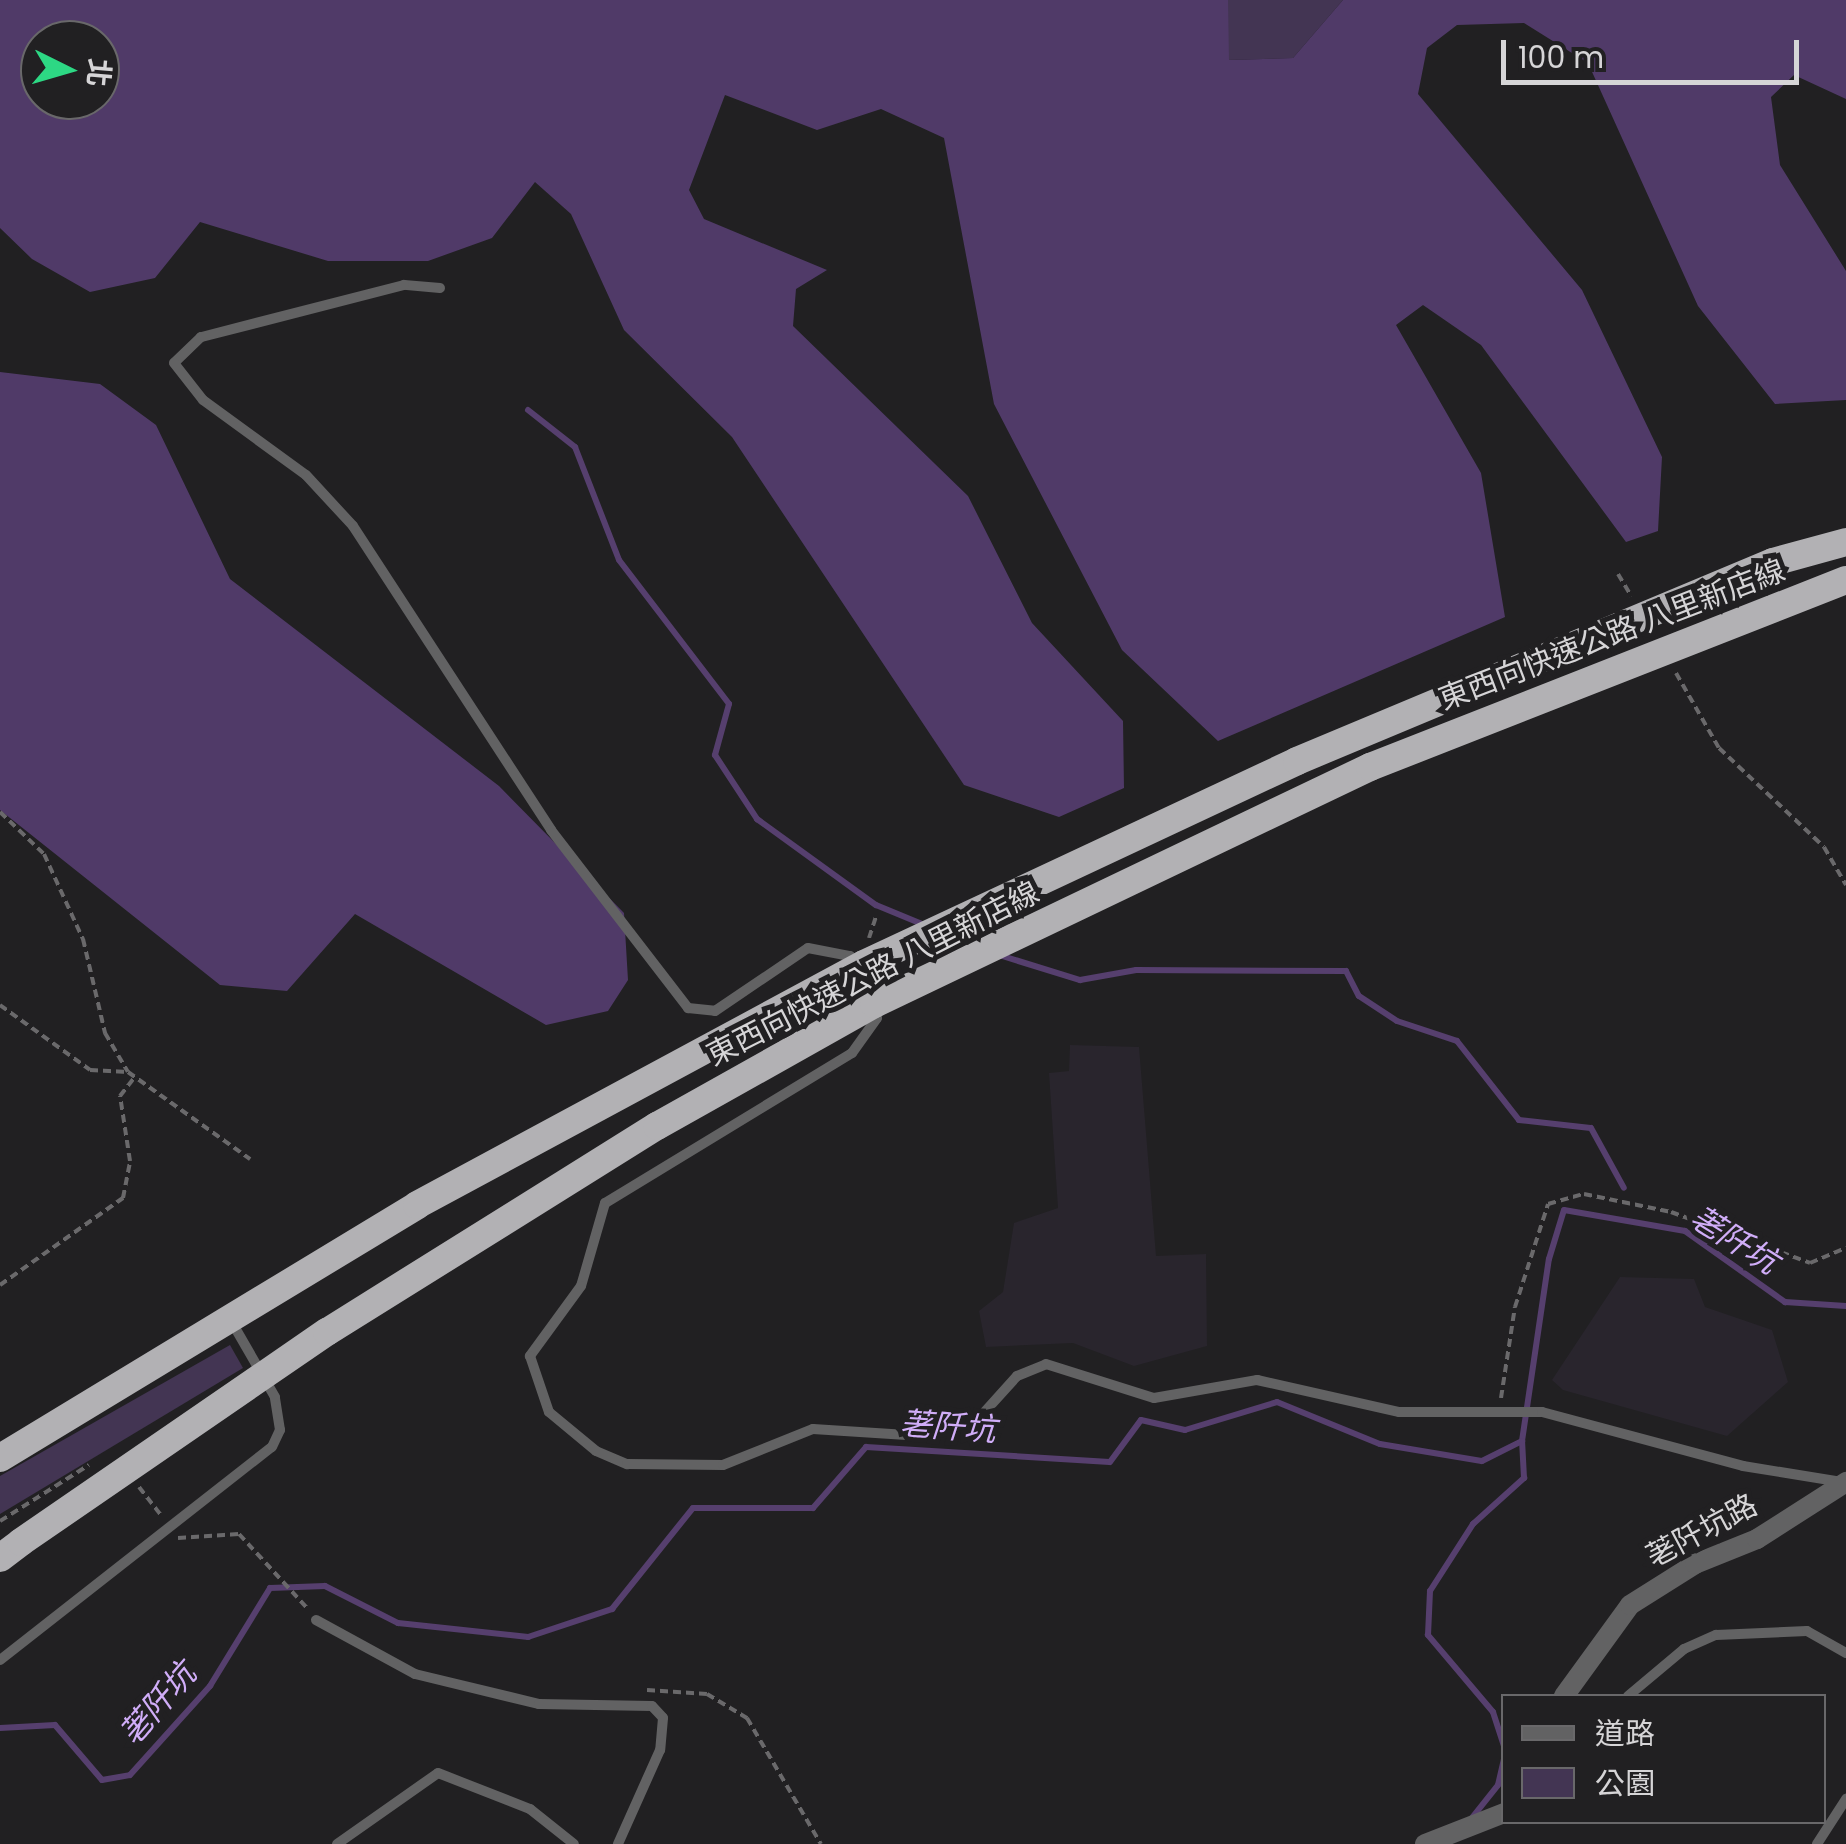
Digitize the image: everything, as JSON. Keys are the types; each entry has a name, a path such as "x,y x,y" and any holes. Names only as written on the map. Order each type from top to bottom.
{"highway":[{"name":"東西向快速公路 八里新店線","path":"0,1458 417,1205 744,1024 1279,770 1773,562 1846,542"},
{"name":"東西向快速公路 八里新店線","path":"11,1550 327,1332 657,1126 874,1004 1370,766 1846,580"}],"street":[{"name":"荖阡坑路","path":"1565,1694 1630,1604 1695,1564 1757,1540 1846,1482"},
{"path":"1425,1844 1501,1814"}],"lane":[{"path":"440,288 404,285 201,337 174,364 203,400 306,475 353,526 551,830 688,1008 715,1012 808,948 850,956 876,993 877,1018 852,1053 605,1203 580,1286 530,1356 549,1412 596,1451 627,1464 723,1465 812,1430 907,1435 961,1426 1029,1368 1046,1364 1154,1398 1257,1380 1399,1412 1503,1408 1542,1412 1717,1460 1846,1482"},
{"path":"0,1660 272,1448 280,1430 276,1396 229,1317"},
{"path":"316,1620 415,1674 540,1704 652,1706 664,1731 618,1844"},
{"path":"1630,1694 1684,1649 1716,1635 1807,1632 1846,1653"},
{"path":"337,1844 438,1773 530,1808 574,1844"},
{"path":"1817,1844 1846,1799"}],"path":[{"path":"1618,574 1637,606"},
{"path":"1673,669 1719,748 1824,847 1846,885"},
{"path":"0,812 44,854 82,939 105,1033 128,1072 250,1159"},
{"path":"0,1006 90,1070 128,1072"},
{"path":"0,1285 123,1198 130,1162 120,1096 135,1077"},
{"path":"1503,1408 1515,1307 1548,1204 1584,1194 1671,1212 1810,1263 1846,1248"},
{"path":"178,1538 239,1534 316,1620"},
{"path":"616,1705 649,1689 708,1694 747,1718 822,1844"}],"shaded area":[{"path":"0,0 1228,0 1229,60 1293,58 1343,0 1846,0 1846,99 1794,75 1771,97 1780,165 1846,271 1846,400 1775,404 1698,306 1588,63 1524,23 1457,25 1427,48 1418,94 1582,290 1662,457 1658,531 1626,542 1481,345 1423,305 1396,325 1481,473 1505,617 1218,741 1122,650 994,404 944,138 881,109 817,130 725,95 689,190 704,219 827,270 796,289 793,326 968,496 1032,623 1123,721 1124,788 1059,817 964,785 732,437 624,330 571,214 535,182 492,238 428,261 328,261 200,222 155,278 90,292 32,259 0,228"},
{"path":"0,372 100,384 156,425 230,579 499,786 624,913 628,980 608,1011 546,1025 355,914 287,991 220,985 0,810"},
{"path":"1070,1045 1139,1047 1156,1256 1206,1254 1207,1346 1134,1366 1073,1343 986,1347 979,1311 1003,1292 1014,1223 1058,1208 1049,1073 1069,1071"},
{"path":"1620,1277 1694,1279 1705,1307 1772,1330 1788,1382 1727,1436 1563,1390 1552,1380"}],"green space":[{"path":"1228,0 1343,0 1293,58 1228,60"},
{"path":"230,1345 243,1368 0,1514 0,1476"}],"waterway":[{"path":"528,410 575,447 619,560 729,704 715,755 757,819 876,905 927,926"},
{"path":"948,935 974,945"},
{"path":"999,955 1080,980 1136,970 1346,971 1359,996 1397,1021 1457,1041 1519,1120 1591,1128 1624,1188"},
{"name":"荖阡坑","path":"0,1728 55,1725 102,1780 130,1775 210,1686 270,1588 325,1586 398,1623 528,1637 612,1609 693,1508 813,1508 866,1447 1110,1462 1141,1420 1185,1430 1277,1402 1380,1444 1482,1461 1522,1441 1549,1259 1564,1210 1685,1231 1785,1302 1846,1306"},
{"path":"1501,1737 1493,1712 1428,1635 1430,1591 1473,1524 1524,1478 1522,1441"},
{"path":"1471,1819 1498,1785 1501,1772"}]}
